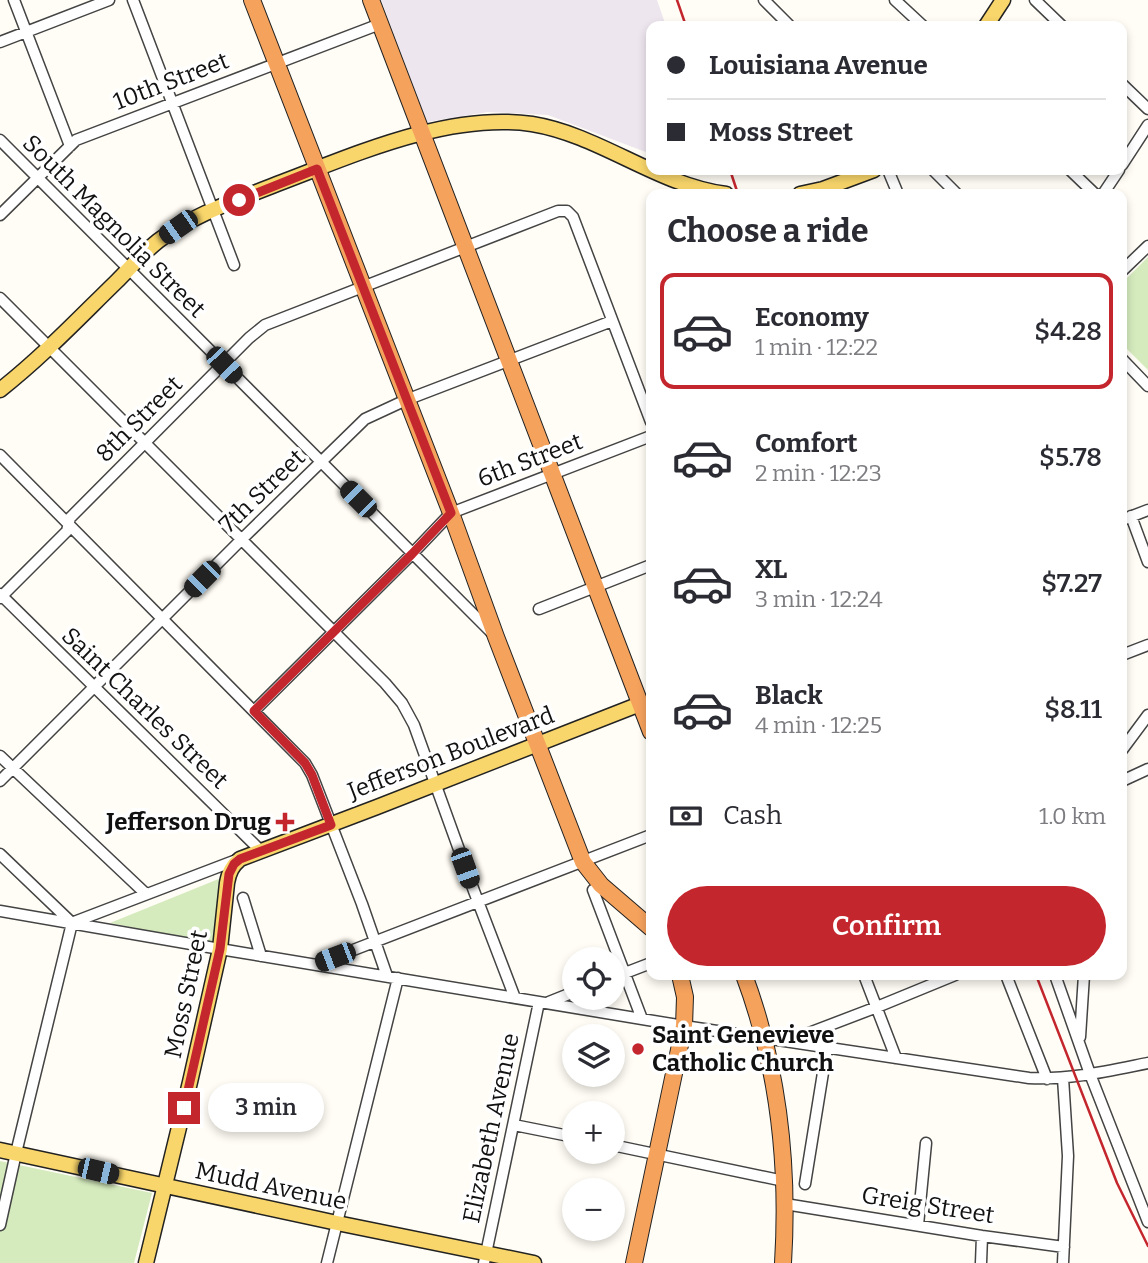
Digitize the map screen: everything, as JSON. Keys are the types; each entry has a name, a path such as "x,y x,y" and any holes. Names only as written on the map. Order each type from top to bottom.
{"highway":[{"path":"252,0 583,862 601,885 646,924"},
{"path":"371,0 595,587 646,702"},
{"path":"634,1263 684,1026 685,997 681,980"},
{"path":"746,980 763,1038 776,1097 785,1181 783,1263"}],"main road":[{"path":"989,21 1003,0"},
{"path":"0,390 49,347 150,248 178,227 214,210 372,148 422,134 495,122 534,125 571,135 646,167"},
{"path":"664,175 700,189"},
{"path":"831,189 863,175"},
{"name":"Jefferson Boulevard","path":"240,859 646,702"},
{"name":"Moss Street","path":"146,1263 220,949 229,874 240,859"},
{"name":"Mudd Avenue","path":"0,1150 485,1258 534,1263"}],"street":[{"path":"14,0 70,146"},
{"path":"0,42 109,0"},
{"path":"133,0 234,265"},
{"path":"764,0 785,21"},
{"path":"895,0 918,21"},
{"path":"1035,0 1057,21"},
{"name":"10th Street","path":"0,215 76,140 380,23"},
{"path":"1127,88 1148,109"},
{"path":"1127,157 1148,125"},
{"name":"South Magnolia Street","path":"0,141 496,637"},
{"path":"938,175 952,189"},
{"path":"1075,175 1090,189"},
{"name":"8th Street","path":"1,596 67,531 70,518 265,325 558,211 567,211 572,217 612,321"},
{"path":"1127,266 1148,246"},
{"path":"0,298 402,703 414,725 515,998"},
{"path":"612,321 646,409"},
{"name":"7th Street","path":"0,781 365,419 406,400 612,321"},
{"path":"1127,364 1148,386"},
{"name":"6th Street","path":"254,711 451,513 646,438"},
{"path":"0,455 305,763 312,775 374,942 392,977 327,1263"},
{"path":"1127,518 1148,510"},
{"path":"1127,520 1148,562"},
{"path":"539,609 646,567"},
{"name":"Saint Charles Street","path":"1,596 261,851"},
{"path":"1127,653 1148,645"},
{"path":"1127,743 1148,715"},
{"path":"0,756 146,894"},
{"path":"1127,778 1148,769"},
{"path":"315,964 646,837"},
{"path":"0,853 72,923"},
{"name":"Jefferson Boulevard","path":"72,923 240,859"},
{"path":"593,890 615,947"},
{"path":"243,898 261,956"},
{"path":"0,911 684,1026 1017,1076 1063,1078 1148,1063"},
{"path":"0,1225 72,923"},
{"path":"642,1019 625,973 646,965"},
{"path":"866,980 895,1058"},
{"path":"788,1042 943,980"},
{"path":"1008,980 1047,1079"},
{"path":"1057,980 1148,1223"},
{"path":"1079,1044 1084,980"},
{"path":"543,1002 562,996"},
{"name":"Elizabeth Avenue","path":"485,1258 543,1002"},
{"path":"805,1184 827,1048"},
{"path":"1063,1078 1068,1156 1063,1263"},
{"path":"514,1125 562,1135"},
{"path":"918,1225 926,1143"},
{"path":"625,1148 785,1181"},
{"name":"Greig Street","path":"785,1204 1064,1247"},
{"path":"981,1263 982,1236"}],"shaded area":[{"path":"381,0 657,0 664,21 646,21 646,152 548,115 488,112 427,122"}],"green space":[{"path":"1148,257 1148,370 1127,349 1127,278"},
{"path":"221,878 216,944 110,923"},
{"path":"0,1161 152,1193 134,1263 0,1263"}],"railway":[{"path":"677,0 684,21"},
{"path":"732,175 736,189"},
{"path":"1038,980 1117,1183 1148,1246"}],"place":[{"name":"Jefferson Drug","path":"285,822"},
{"name":"Saint Genevieve Catholic Church","path":"638,1049"}],"route":[{"path":"184,1108 220,949 231,869 240,859 331,825 305,763 254,711 451,513 317,169 239,200"}]}
